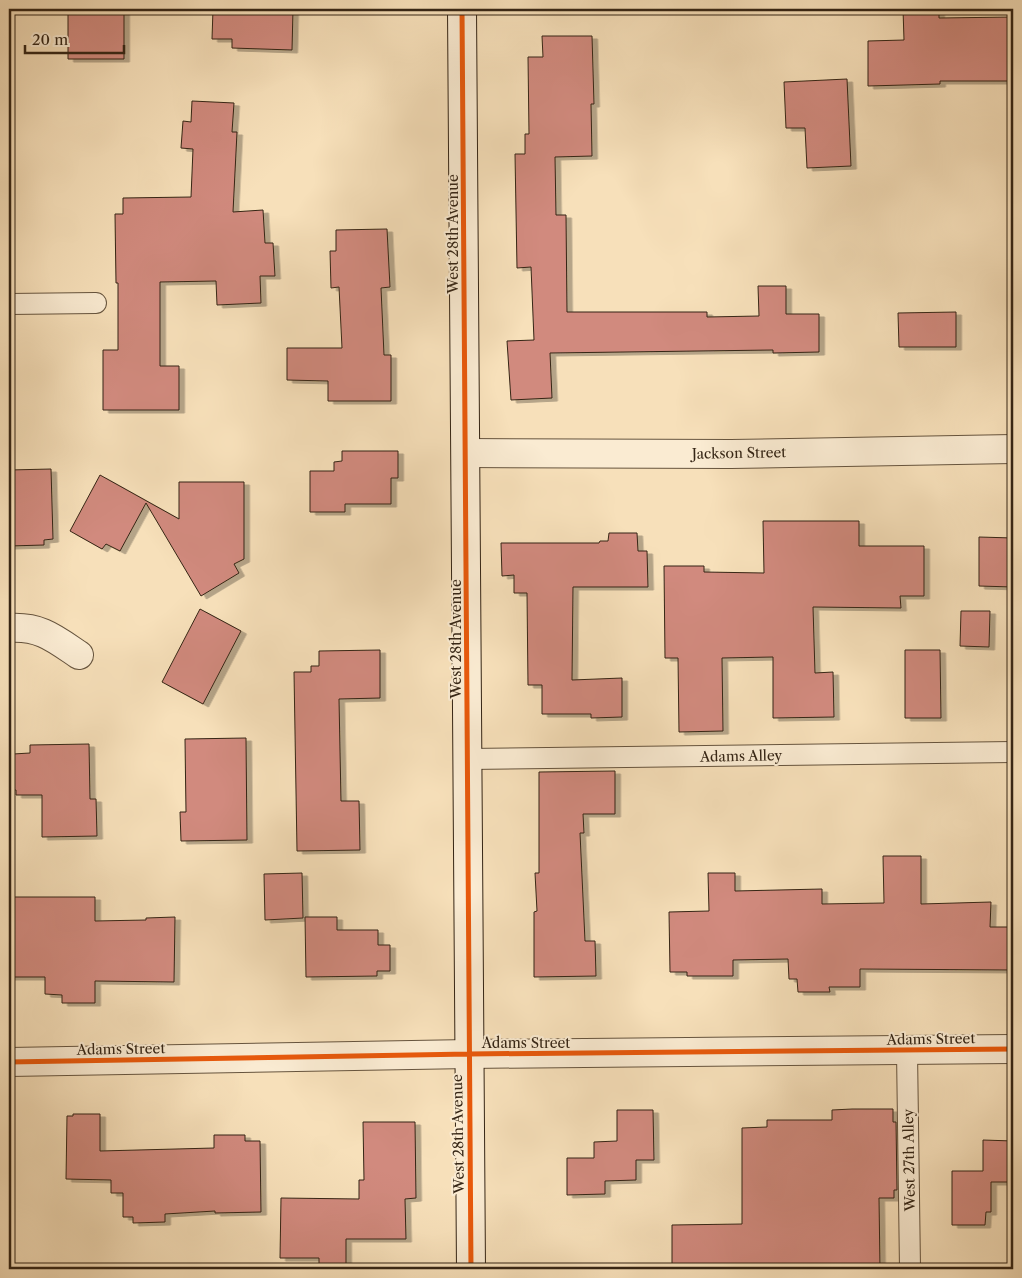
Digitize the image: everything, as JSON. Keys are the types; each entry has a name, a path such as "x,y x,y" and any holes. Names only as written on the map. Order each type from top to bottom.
{"street":[{"name":"West 28th Avenue","path":"462,9 471,1269"},
{"name":"Jackson Street","path":"466,453 731,454 1013,449"},
{"path":"9,628 34,629 48,633 79,655"},
{"name":"Adams Street","path":"9,1062 469,1054 1013,1049"}],"lane":[{"path":"9,304 96,304"},
{"name":"Adams Alley","path":"468,759 1013,752"},
{"name":"West 27th Alley","path":"907,1051 910,1269"}],"building":[{"path":"68,9 124,9 124,59 68,59"},
{"path":"213,9 293,9 292,50 232,48 232,39 212,39"},
{"path":"903,9 939,9 939,18 1013,17 1013,81 940,81 940,84 868,86 868,41 904,40"},
{"path":"542,36 592,36 594,104 591,104 592,156 555,157 556,215 566,215 567,312 707,312 707,317 759,316 758,286 786,286 786,314 819,314 819,352 773,353 773,350 550,353 552,398 511,400 507,341 534,340 531,267 517,268 515,154 525,154 525,134 529,134 528,57 543,57"},
{"path":"847,79 851,166 807,168 805,128 786,128 784,82"},
{"path":"192,101 234,103 232,132 237,132 233,212 263,210 265,243 273,243 275,276 260,276 261,303 217,305 216,281 160,282 160,366 179,366 179,410 103,410 103,350 118,350 115,214 123,214 123,198 191,197 193,149 181,148 183,121 191,122"},
{"path":"387,229 390,287 381,288 384,355 391,355 391,401 328,401 328,381 287,380 287,348 342,348 339,287 331,288 330,251 336,251 336,230"},
{"path":"956,312 956,347 899,347 898,313"},
{"path":"342,451 398,451 398,478 391,478 391,504 345,504 345,512 310,512 310,471 334,471 334,462 342,461"},
{"path":"51,469 53,539 44,540 44,545 9,546 9,470"},
{"path":"100,475 179,519 179,482 244,482 244,559 234,564 239,573 201,596 146,503 120,551 106,544 102,549 70,531"},
{"path":"763,521 859,521 859,546 924,546 924,596 900,596 901,608 813,607 815,673 833,672 834,717 773,718 773,657 722,658 723,731 679,732 678,658 665,658 664,566 704,566 704,572 764,573"},
{"path":"609,533 637,533 638,551 647,551 648,587 573,587 572,680 622,678 622,717 591,718 591,714 542,714 542,685 528,685 527,593 514,593 514,575 502,576 501,543 599,543 600,541 608,541"},
{"path":"979,537 1013,538 1013,587 979,586"},
{"path":"200,609 241,631 203,704 162,682"},
{"path":"961,611 990,611 989,647 960,646"},
{"path":"380,650 380,698 339,699 341,801 359,801 360,850 297,851 294,672 311,672 311,666 319,666 319,651"},
{"path":"905,650 940,650 941,718 905,718"},
{"path":"246,738 247,840 181,841 180,812 186,812 185,739"},
{"path":"89,744 90,799 96,799 97,836 42,837 42,795 16,795 16,790 13,790 13,754 30,753 30,745"},
{"path":"615,771 615,814 583,814 584,833 580,833 585,941 595,941 596,976 534,977 534,912 537,911 535,873 539,873 539,772"},
{"path":"883,856 921,856 921,904 991,902 990,927 1013,927 1013,970 860,969 860,987 829,987 830,992 798,992 797,979 789,979 788,959 733,960 733,976 687,976 687,972 670,972 669,912 709,911 708,873 735,873 735,891 822,889 822,904 884,903"},
{"path":"302,873 303,918 265,920 264,874"},
{"path":"9,897 95,897 95,921 146,920 146,918 175,917 174,982 95,981 95,1003 62,1003 62,995 45,994 45,977 9,977"},
{"path":"305,917 337,917 337,930 378,930 378,945 390,945 390,971 377,971 377,976 306,977"},
{"path":"893,1109 893,1122 896,1122 897,1190 894,1190 894,1198 879,1198 880,1269 766,1269 766,1265 716,1266 716,1269 672,1269 672,1225 742,1224 742,1128 767,1127 767,1120 832,1120 832,1110"},
{"path":"617,1110 653,1110 654,1160 636,1160 636,1180 605,1181 605,1194 567,1195 567,1158 594,1158 594,1142 617,1141"},
{"path":"73,1114 100,1114 100,1151 214,1148 214,1135 245,1135 245,1141 260,1141 261,1212 215,1213 215,1211 165,1214 165,1222 133,1223 133,1217 123,1217 123,1193 111,1193 111,1180 66,1179 67,1116 73,1116"},
{"path":"363,1122 415,1122 416,1198 405,1199 406,1239 346,1239 346,1267 319,1266 319,1258 280,1258 281,1198 359,1199 359,1180 364,1180"},
{"path":"983,1140 1013,1141 1013,1182 991,1182 991,1212 986,1212 985,1225 952,1225 952,1171 983,1171"}],"cycle path":[{"path":"462,9 471,1269"},
{"path":"9,1062 469,1054 1013,1049"}]}
